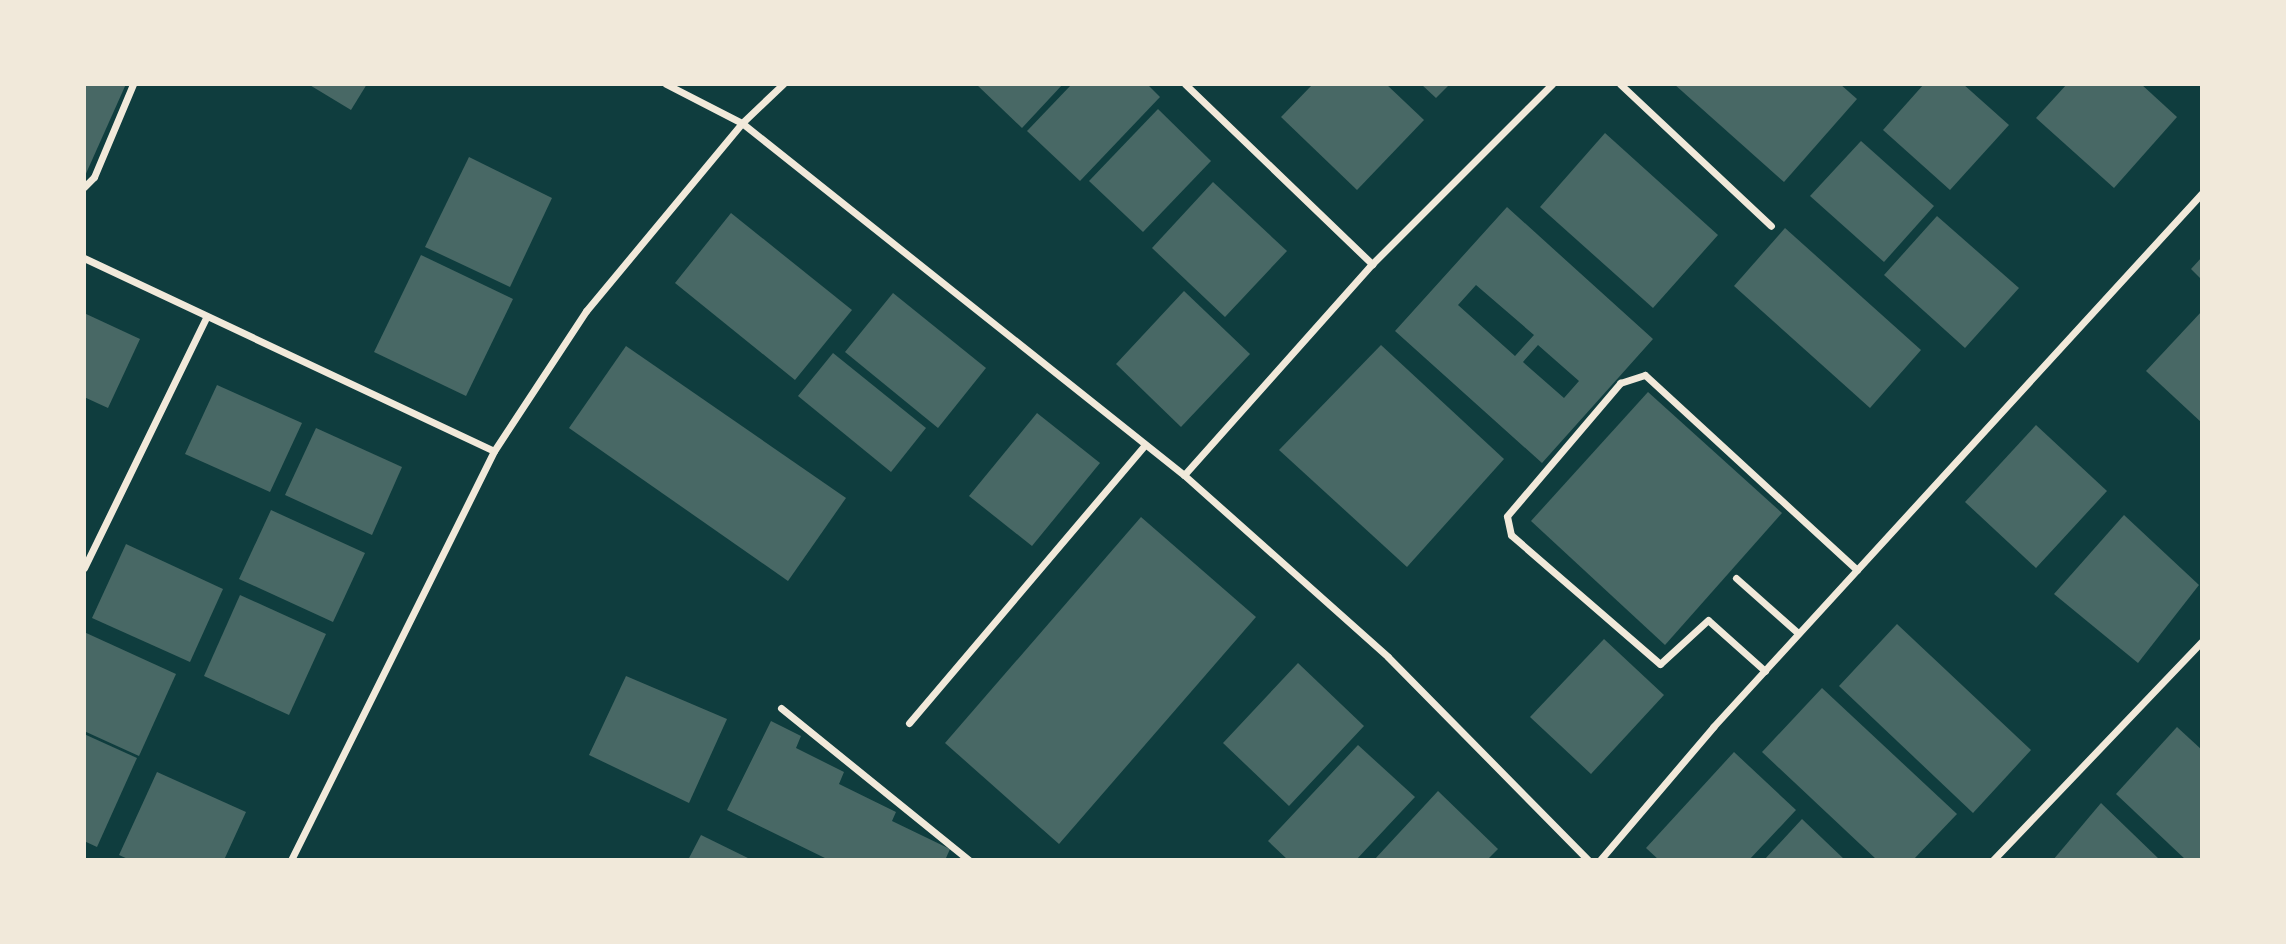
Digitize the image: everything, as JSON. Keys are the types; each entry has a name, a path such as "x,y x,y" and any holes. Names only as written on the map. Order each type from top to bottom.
{"street":[{"path":"84,187 94,177 133,84"},
{"path":"666,84 742,123 1144,446 1184,475 1388,657 1588,860"},
{"path":"290,860 494,451 586,311 742,123 783,84"},
{"path":"1185,84 1372,264"},
{"path":"1184,475 1372,264 1552,84"},
{"path":"1620,84 1772,226"},
{"path":"1600,860 1798,633 2202,193"},
{"path":"84,258 494,451"},
{"path":"84,568 206,317"},
{"path":"1765,671 1708,620 1660,664 1511,535 1507,516 1620,383 1645,375 1857,570"},
{"path":"909,723 1144,446"},
{"path":"1736,578 1798,633"},
{"path":"1993,860 2202,641"},
{"path":"781,709 969,860"}],"building":[{"path":"84,84 126,84 84,178"},
{"path":"308,84 367,84 351,110"},
{"path":"976,84 1063,84 1022,128"},
{"path":"1072,84 1147,84 1160,97 1080,181 1027,131"},
{"path":"1313,84 1386,84 1424,120 1357,190 1281,117"},
{"path":"1421,84 1450,84 1436,98"},
{"path":"1674,84 1840,84 1857,99 1784,182"},
{"path":"1924,84 1963,84 2009,125 1950,190 1883,130"},
{"path":"2067,84 2141,84 2177,117 2114,188 2036,118"},
{"path":"1158,109 1211,161 1143,232 1089,181"},
{"path":"1605,133 1718,235 1653,308 1540,207"},
{"path":"1861,141 1934,206 1884,262 1810,196"},
{"path":"469,157 552,198 510,287 425,247"},
{"path":"1213,182 1287,251 1225,317 1152,248"},
{"path":"1507,207 1653,339 1542,463 1395,331","holes":["1476,285 1534,335 1515,356 1458,305","1538,345 1579,381 1564,398 1523,362"]},
{"path":"731,213 852,310 795,380 675,283"},
{"path":"1937,216 2019,288 1965,348 1884,275"},
{"path":"1785,228 1921,350 1870,408 1734,286"},
{"path":"421,255 513,299 466,396 374,352"},
{"path":"2202,257 2202,280 2191,269"},
{"path":"1184,291 1250,354 1181,427 1116,364"},
{"path":"893,293 986,368 938,428 845,352"},
{"path":"2202,311 2202,423 2146,371"},
{"path":"84,313 140,339 108,408 84,397"},
{"path":"1381,345 1504,459 1407,567 1279,450"},
{"path":"626,346 846,498 788,581 569,428"},
{"path":"833,353 926,428 891,472 798,396"},
{"path":"217,385 302,423 270,492 185,454"},
{"path":"1648,392 1782,513 1665,645 1531,521"},
{"path":"1037,413 1100,463 1032,546 969,496"},
{"path":"2036,425 2107,491 2036,568 1965,502"},
{"path":"316,428 402,467 372,535 285,495"},
{"path":"271,510 365,553 333,622 239,579"},
{"path":"2124,515 2199,585 2138,663 2054,594"},
{"path":"1141,517 1256,617 1059,844 945,743"},
{"path":"126,544 223,589 190,662 92,618"},
{"path":"240,595 326,634 289,715 204,676"},
{"path":"1897,624 2031,750 1973,813 1839,686"},
{"path":"84,632 176,674 139,756 84,731"},
{"path":"1604,639 1664,695 1591,774 1530,717"},
{"path":"1298,663 1364,726 1289,806 1223,743"},
{"path":"626,676 727,719 689,803 589,755"},
{"path":"1822,688 1957,814 1913,860 1877,860 1762,752"},
{"path":"771,721 801,736 796,748 844,772 839,784 896,812 892,821 950,849 946,858 951,860 829,860 727,810"},
{"path":"2177,727 2202,750 2200,860 2186,860 2116,794"},
{"path":"84,734 137,758 97,847 84,841"},
{"path":"1358,745 1415,797 1356,860 1288,860 1268,841"},
{"path":"1734,752 1796,810 1749,860 1659,860 1646,848"},
{"path":"157,772 246,812 224,860 130,860 119,855"},
{"path":"1438,791 1498,849 1487,860 1374,860"},
{"path":"2101,803 2160,860 2053,860"},
{"path":"1802,819 1845,860 1764,860"},
{"path":"701,835 752,860 688,860"}]}
